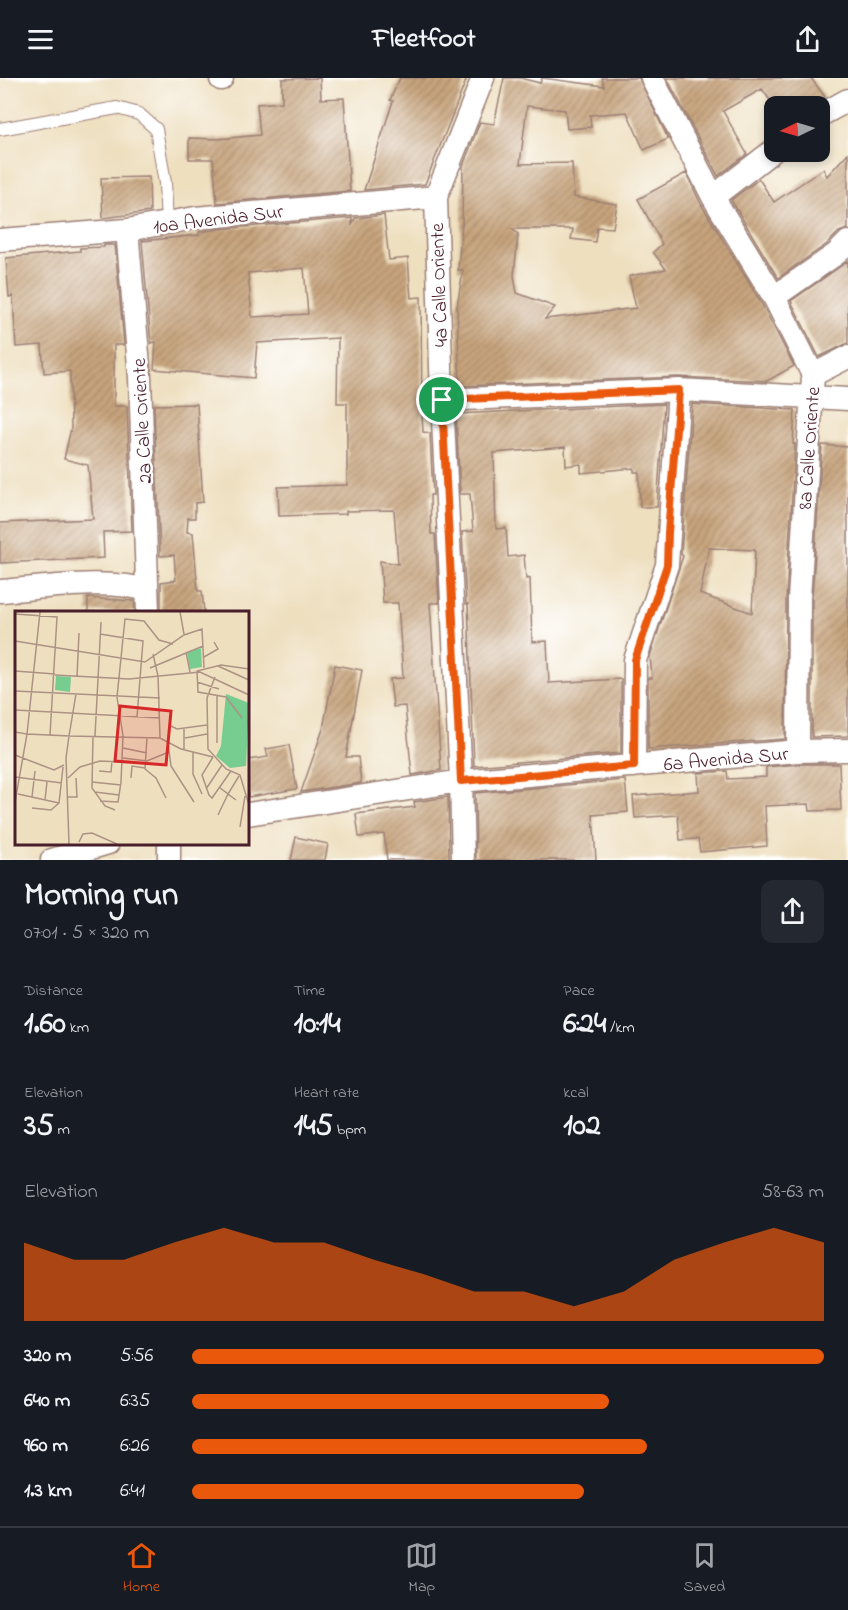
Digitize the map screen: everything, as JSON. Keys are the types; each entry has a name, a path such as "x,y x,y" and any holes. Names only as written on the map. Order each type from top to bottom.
{"street":[{"name":"4a Calle Oriente","path":"463,860 442,400 436,197 483,78"},
{"name":"8a Calle Oriente","path":"652,78 713,197 774,297 812,385 799,599 798,751"},
{"path":"830,111 848,100"},
{"path":"713,197 764,158"},
{"name":"10a Avenida Sur","path":"0,240 127,230 195,218 436,197"},
{"name":"2a Calle Oriente","path":"127,230 140,376 148,601"},
{"path":"774,297 837,254 848,242"},
{"path":"812,385 848,357"},
{"path":"442,400 812,385 848,399"},
{"path":"634,766 635,660 667,565 679,390"},
{"path":"0,591 97,585 139,588 148,601"},
{"name":"6a Avenida Sur","path":"249,814 461,781 798,751 848,750"},
{"path":"52,860 101,845"}],"lane":[{"path":"0,129 117,108 139,114 156,129 165,183 167,223"}],"building":[{"path":"320,78 321,99 344,98 350,191 217,203 213,159 189,159 189,138 218,139 260,135 257,104 282,102 282,79"},
{"path":"400,78 467,78 425,184 364,190 393,101 390,100"},
{"path":"504,78 520,78 540,83 542,78 604,86 602,78 639,78 668,139 644,150 627,112 590,115 591,127 567,129 565,110 527,106 520,164 572,163 574,197 617,204 613,228 597,227 595,242 571,239 573,229 512,229 518,234 514,276 517,293 555,307 545,319 636,308 629,276 666,269 653,252 662,244 638,199 686,173 701,204 762,304 794,366 767,381 678,377 460,386 457,307 463,270 458,270 463,166 480,122 494,124"},
{"path":"667,78 811,78 824,96 767,96 762,89 723,111 747,154 718,176"},
{"path":"848,153 848,229 839,232 827,244 778,278 731,200 759,179 774,202 823,169 827,176"},
{"path":"149,177 150,212 103,218 101,178"},
{"path":"384,215 389,260 408,258 411,298 421,297 423,432 430,433 433,495 430,495 431,534 435,534 439,603 430,603 441,770 412,775 405,706 393,707 390,679 403,678 398,603 383,603 380,561 398,564 394,510 279,516 278,487 347,485 347,403 337,403 338,338 257,343 254,378 154,369 156,342 151,343 142,241 199,235 199,232 220,229 352,218 352,226 355,218","holes":["304,268 308,314 252,317 248,273"]},
{"path":"104,245 115,245 124,345 114,345 114,406 127,406 132,531 103,532 104,558 0,563 0,523 93,519 88,465 64,459 71,428 70,371 44,373 42,345 16,347 13,296 9,297 6,258 80,251 80,248 104,247"},
{"path":"848,261 848,343 819,357 791,301"},
{"path":"197,404 203,502 195,503 195,518 188,518 187,532 193,533 198,591 202,591 204,611 161,611 161,582 176,580 174,555 160,556 154,405"},
{"path":"664,404 657,507 640,507 639,472 634,472 634,468 581,473 581,464 566,466 565,447 494,453 496,529 506,528 508,557 524,555 526,579 530,578 532,642 547,641 549,683 621,679 621,753 474,766 468,604 466,604 462,532 473,531 470,494 460,494 456,414"},
{"path":"692,404 795,410 786,598 785,739 648,749 648,678 652,678 650,656 683,556 681,554","holes":["709,548 755,550 752,613 700,594"]},
{"path":"822,445 848,447 848,736 812,737 812,599"},
{"path":"88,598 134,601 135,611 88,611"},
{"path":"335,665 362,670 346,757 358,757 361,783 301,792 323,729"},
{"path":"289,745 297,789 249,797 249,760 268,757 266,749"},
{"path":"839,764 841,810 810,811 809,804 765,806 767,846 700,852 698,839 680,840 678,815 635,818 633,796 699,791 698,773 727,771 728,779 766,777 766,767"},
{"path":"625,780 628,812 593,815 596,860 476,860 475,793"},
{"path":"448,797 449,860 387,860 384,834 359,837 356,814 415,807 414,802"},
{"path":"296,837 328,844 325,860 291,860"}],"route":[{"path":"679,390 667,565 635,660 634,766 461,781 442,400 679,390"}]}
